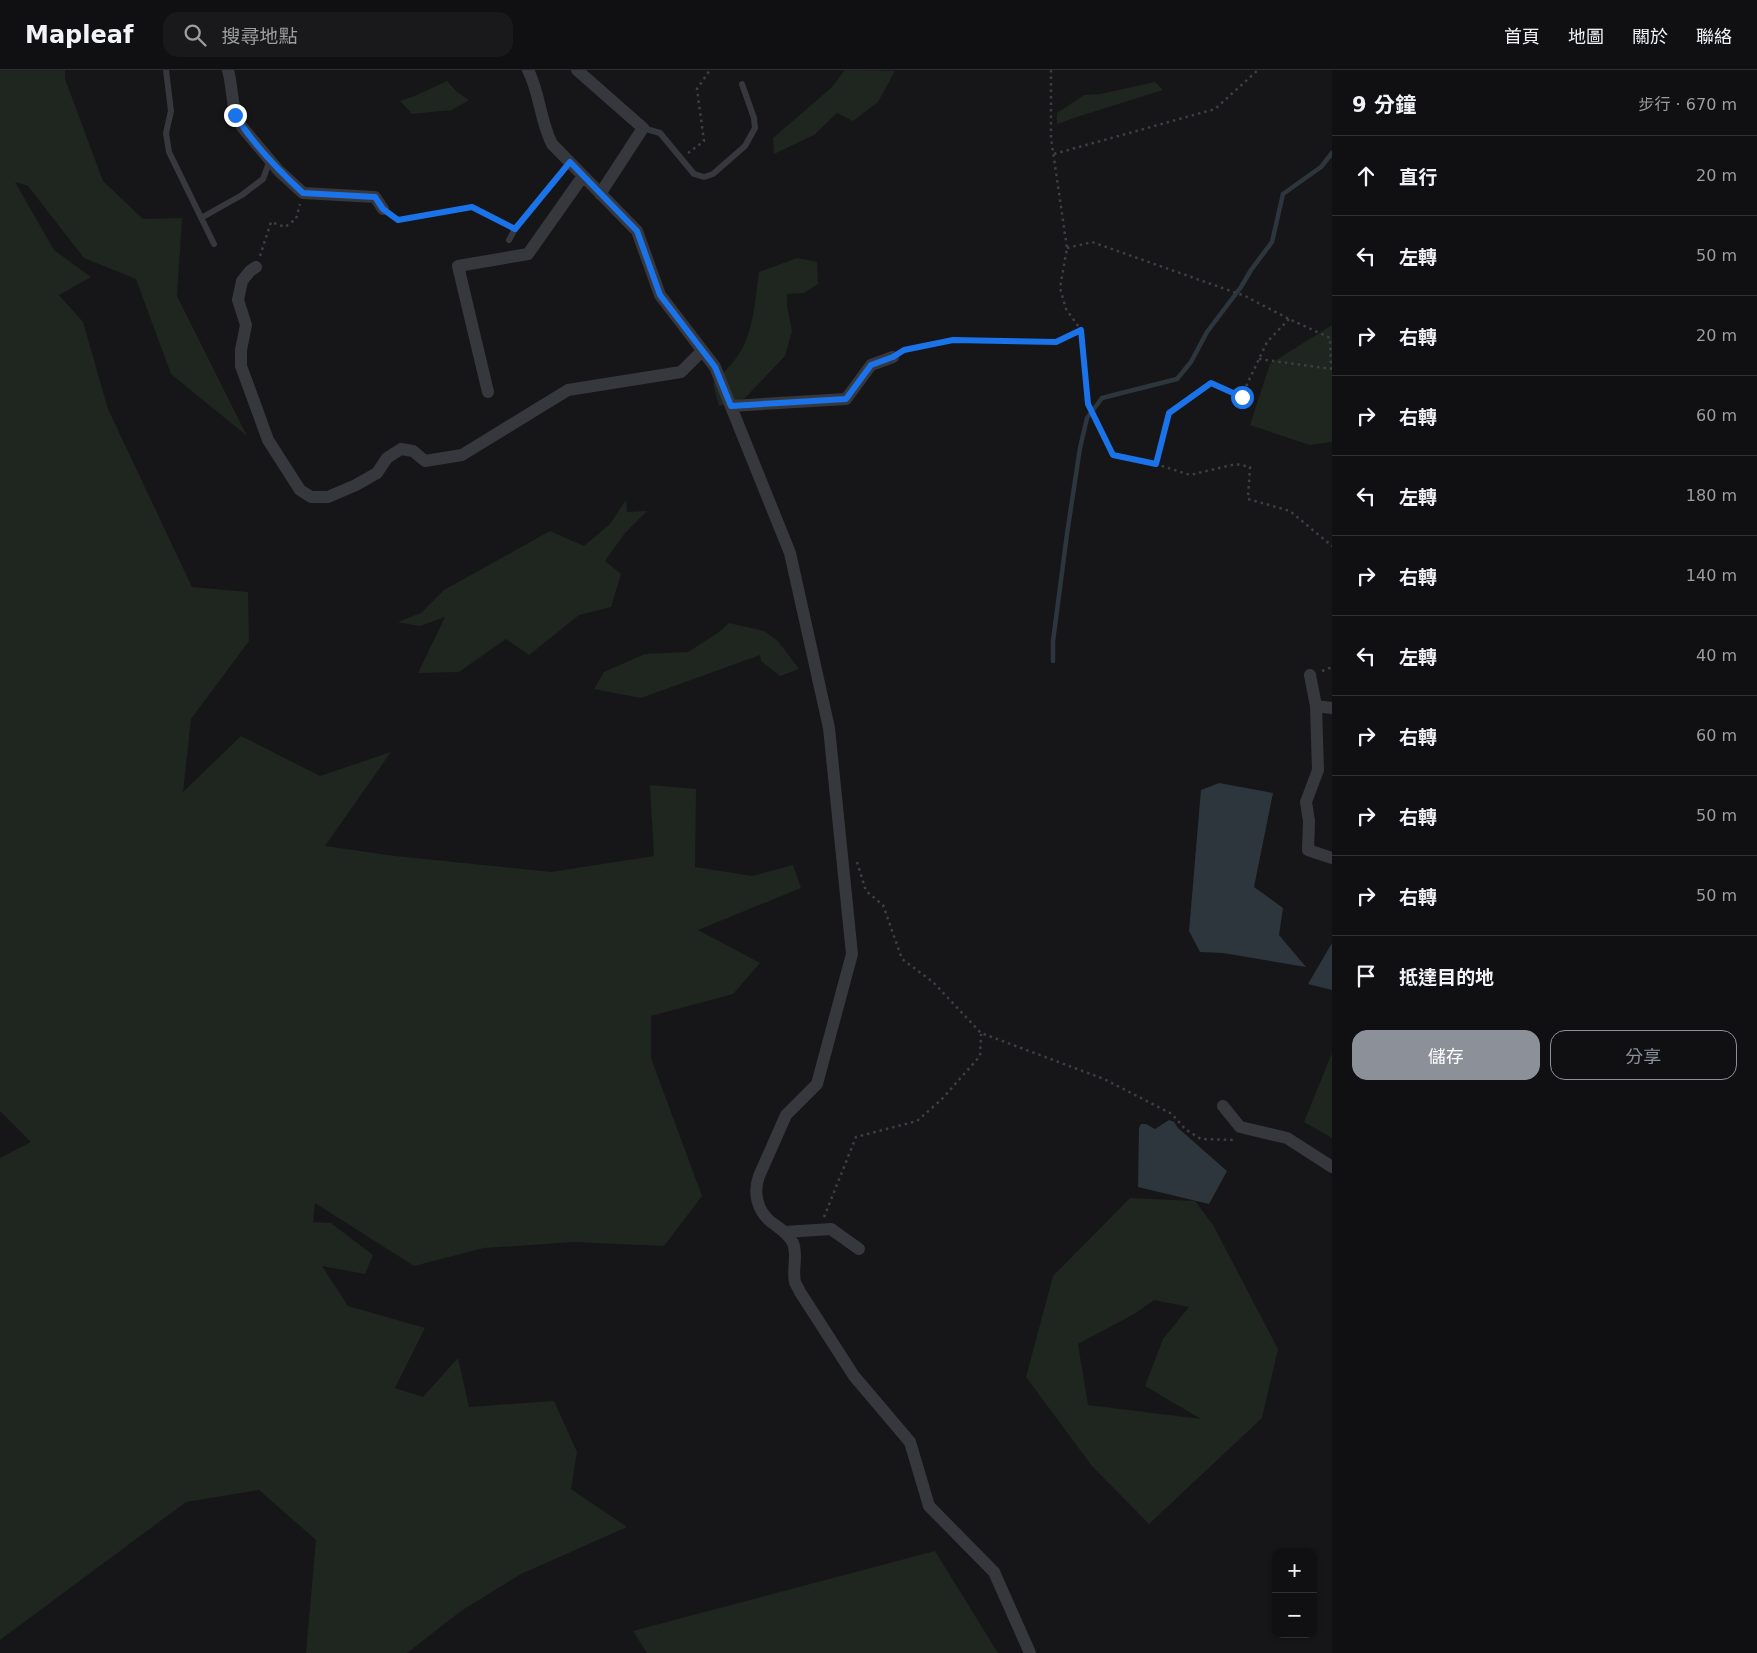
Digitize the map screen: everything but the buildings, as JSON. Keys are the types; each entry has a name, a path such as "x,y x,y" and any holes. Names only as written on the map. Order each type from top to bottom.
{"street":[{"path":"228,70 235,115 242,127 279,171 303,193 375,197 383,209"},
{"path":"528,70 552,144 637,231 660,295 715,367 790,552 829,728 852,954 816,1084 786,1114 756,1186 757,1200 762,1214 785,1232 793,1244 796,1262 795,1282 800,1292 854,1376 910,1442 929,1506 994,1572 1030,1653"},
{"path":"578,70 643,128 600,194"},
{"path":"488,392 458,266 528,254 583,176"},
{"path":"256,267 242,281 238,300 246,325 241,350 241,366 268,440 300,490 311,497 328,497 356,485 378,473 387,458 401,449 413,451 425,461 462,455 568,390 681,372 702,351"},
{"path":"731,406 846,399 871,365 893,357"},
{"path":"1310,675 1316,706 1318,770 1306,802 1309,821 1308,850 1332,858"},
{"path":"1316,706 1332,708"},
{"path":"1222,1106 1240,1127 1287,1138 1332,1167"},
{"path":"785,1232 831,1229 859,1249"}],"lane":[{"path":"166,70 172,111 166,133 169,152 214,244"},
{"path":"643,128 660,133 694,174 704,177 713,174 745,146 756,128 742,84"},
{"path":"201,218 242,195 262,178 270,159"},
{"path":"509,240 515,229 570,162"}],"path":[{"path":"681,158 704,141 697,89 710,70"},
{"path":"1051,70 1051,138 1067,248 1060,288 1066,309 1081,330 1088,404 1113,455 1156,464 1190,475 1236,464 1250,466 1248,499 1290,511 1332,546"},
{"path":"1054,154 1214,109 1258,70"},
{"path":"256,267 271,222 285,227 296,219 303,193"},
{"path":"383,209 398,220 472,207 515,229"},
{"path":"1067,248 1092,242 1245,296 1289,320 1330,338 1332,369 1259,359"},
{"path":"1156,464 1169,413 1211,383 1242,397 1267,342 1289,320"},
{"path":"893,357 904,350 953,340 1056,342 1081,330"},
{"path":"842,851 857,862 866,891 884,905 902,959 933,982 981,1033 1104,1078 1172,1114 1184,1128 1201,1139 1244,1140"},
{"path":"819,1230 856,1136 916,1121 942,1099 980,1056 981,1033"}],"shaded area":[{"path":"0,70 65,70 65,79 103,181 143,219 182,218 177,296 247,436 171,374 136,279 84,258 28,186 15,182 54,250 91,277 59,295 83,322 108,409 192,587 248,592 249,641 191,719 183,792 241,736 320,776 391,752 325,846 395,856 551,872 654,856 650,785 696,789 695,867 752,876 793,865 801,888 698,930 760,963 733,994 651,1016 651,1058 702,1196 664,1246 573,1242 484,1248 414,1266 315,1203 313,1222 331,1223 373,1255 365,1274 322,1266 348,1306 425,1328 395,1388 423,1397 458,1358 469,1407 554,1401 577,1452 571,1489 627,1527 521,1574 461,1611 407,1653 306,1653 316,1540 259,1490 186,1502 0,1640 0,1158 31,1142 0,1111"},
{"path":"845,70 895,71 878,102 853,121 837,113 814,135 774,154 773,138 831,88"},
{"path":"447,81 457,92 469,100 452,110 412,114 400,101 417,95"},
{"path":"1155,82 1163,90 1057,124 1057,113 1084,95 1100,94"},
{"path":"797,258 817,262 818,284 804,293 787,294 787,306 792,331 785,356 745,398 719,406 713,384 734,361 744,345 756,299 759,272"},
{"path":"1332,325 1332,442 1310,445 1250,425 1270,364"},
{"path":"626,500 627,512 647,511 625,533 605,561 621,574 611,607 579,615 529,655 506,639 459,672 418,673 445,617 420,626 398,622 421,613 444,590 550,531 584,546 610,524"},
{"path":"729,623 764,631 778,641 799,669 780,676 761,661 760,655 641,698 594,689 604,672 645,654 688,652 719,632"},
{"path":"1219,783 1273,793 1254,887 1283,908 1279,935 1306,967 1223,953 1200,952 1189,931 1201,790"},
{"path":"1332,943 1332,990 1308,984"},
{"path":"1332,1053 1332,1138 1304,1122"},
{"path":"1169,1120 1174,1122 1178,1128 1227,1171 1209,1204 1138,1187 1139,1128 1141,1124 1146,1124 1155,1129"},
{"path":"1130,1198 1195,1201 1213,1225 1278,1349 1262,1418 1149,1524 1092,1466 1026,1377 1053,1276","holes":["1154,1300 1189,1307 1163,1339 1145,1386 1201,1419 1088,1405 1078,1344 1136,1313"]},
{"path":"935,1551 998,1653 647,1653 633,1631"}],"waterway":[{"path":"1053,661 1053,641 1067,534 1080,448 1087,418 1102,398 1177,379 1191,362 1207,332 1272,242 1283,194 1321,167 1332,153"}],"route":[{"path":"235,115 242,127 279,171 303,193 375,197 383,209 398,220 472,207 515,229 570,162 637,231 660,295 715,367 731,406 846,399 871,365 893,357 904,350 953,340 1056,342 1081,330 1088,404 1102,436 1113,455 1156,464 1169,413 1211,383 1242,397"}]}
